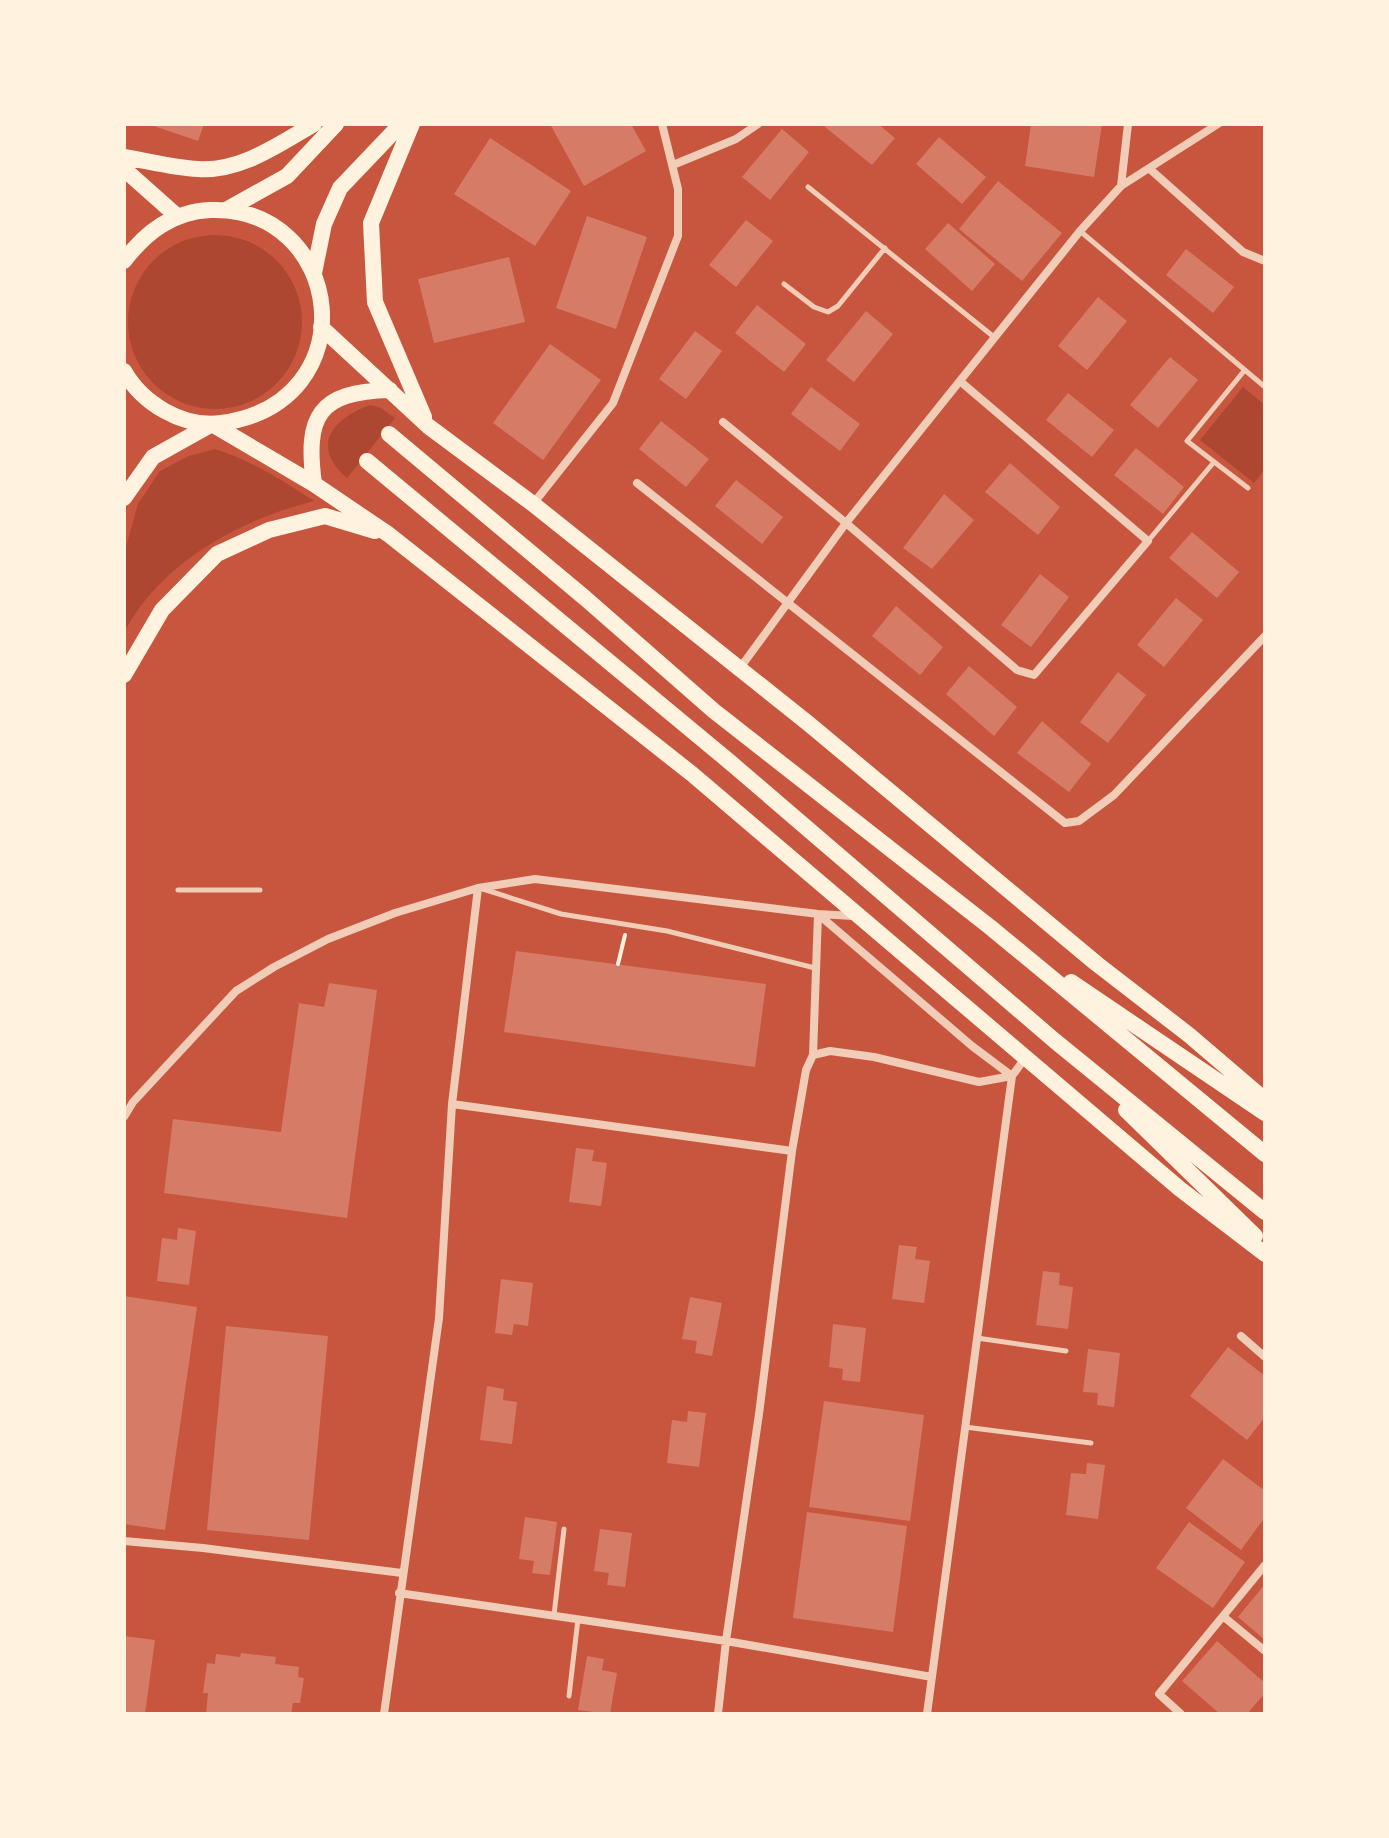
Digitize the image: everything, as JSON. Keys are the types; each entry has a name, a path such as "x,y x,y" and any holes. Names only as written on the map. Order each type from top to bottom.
{"highway":[{"path":"124,157 200,170 227,166 262,154 314,124"},
{"path":"226,210 287,176 336,124"},
{"path":"314,273 324,224 340,188 401,124"},
{"path":"412,124 371,223 375,302 428,426"},
{"path":"124,169 178,217"},
{"path":"124,261 140,240 165,221 195,211 226,210 253,216 278,230 299,249 314,273 322,308 319,344 305,377 280,403 248,420 212,424 181,419 153,404 131,383 124,371"},
{"path":"321,327 428,426 533,504 740,669 1265,1100"},
{"path":"314,484 310,451 312,431 322,411 333,400 360,391 390,390"},
{"path":"212,424 314,484 388,534 692,774 1180,1189 1265,1254"},
{"path":"124,498 153,457 212,424"},
{"path":"389,434 714,711 990,927 1265,1154"},
{"path":"367,461 731,763 1055,1041 1265,1212"},
{"path":"124,675 162,610 217,554 269,530 325,516 388,534"},
{"path":"990,927 1265,1113"},
{"path":"1055,1041 1265,1246"}],"street":[{"path":"533,504 613,403 678,236 678,189 662,124"},
{"path":"673,165 736,139 758,124"},
{"path":"1121,186 1128,124"},
{"path":"740,669 846,523 1080,231 1121,186 1151,170 1218,124"},
{"path":"1151,170 1243,252 1265,261"},
{"path":"723,422 1017,670 1034,675 1148,541 961,382"},
{"path":"637,483 1065,823 1079,821 1114,795 1265,636"},
{"path":"124,1117 133,1102 236,991 328,939 395,913 478,888 535,879 818,914 859,916"},
{"path":"384,1714 439,1318 452,1104 478,888"},
{"path":"718,1714 792,1151 806,1070 813,1055 818,914"},
{"path":"818,914 972,1046 1012,1076"},
{"path":"813,1055 830,1051 874,1057 979,1082 1012,1076"},
{"path":"927,1714 1012,1076 1027,1057"},
{"path":"452,1104 792,1151"},
{"path":"1241,1336 1265,1357"},
{"path":"124,1541 402,1573"},
{"path":"1181,1714 1159,1694 1265,1565"},
{"path":"399,1593 726,1641 932,1677"},
{"path":"1224,1617 1265,1651"}],"lane":[{"path":"808,187 995,338"},
{"path":"1080,231 1265,387"},
{"path":"784,284 814,307 828,312 838,306 885,248"},
{"path":"1244,371 1187,441 1248,488"},
{"path":"1148,541 1214,462"},
{"path":"478,888 561,914 667,931 817,969"},
{"path":"178,890 260,890"},
{"path":"976,1338 1066,1351"},
{"path":"964,1427 1091,1443"},
{"path":"554,1615 564,1529"},
{"path":"569,1696 578,1618"}],"path":[{"path":"618,964 627,925"}],"shaded area":[{"path":"215,235 248,242 277,260 295,289 302,322 295,355 277,384 248,402 215,409 182,402 153,384 135,355 128,322 135,289 153,260 182,242"},
{"path":"1243,387 1265,405 1265,469 1254,483 1200,440"},
{"path":"370,405 395,418 347,478 330,455 330,435 345,418"},
{"path":"215,449 254,465 314,501 258,520 205,547 159,585 124,632 124,554 138,504 160,471 189,456"}],"building":[{"path":"148,124 204,124 198,141"},
{"path":"550,124 631,124 646,151 584,186"},
{"path":"827,124 878,124 895,138 872,165 825,127"},
{"path":"1031,124 1102,124 1094,177 1025,166"},
{"path":"782,129 809,152 770,200 742,177"},
{"path":"939,137 986,177 962,204 916,164"},
{"path":"490,138 571,191 535,246 454,194"},
{"path":"998,181 1062,233 1022,281 959,229"},
{"path":"587,216 647,237 616,329 556,308"},
{"path":"746,220 773,241 736,287 709,265"},
{"path":"948,223 995,264 972,291 925,249"},
{"path":"1186,249 1234,287 1213,313 1166,275"},
{"path":"509,257 525,322 434,343 418,279"},
{"path":"1098,297 1127,321 1087,370 1058,346"},
{"path":"757,305 806,344 784,372 735,333"},
{"path":"866,311 893,334 854,382 826,360"},
{"path":"695,331 722,351 686,399 659,379"},
{"path":"550,344 601,380 543,460 493,423"},
{"path":"1170,357 1198,380 1158,428 1130,405"},
{"path":"811,387 860,424 840,451 791,414"},
{"path":"1068,393 1114,430 1092,457 1046,420"},
{"path":"661,421 709,459 686,487 639,449"},
{"path":"1136,448 1184,487 1163,514 1114,475"},
{"path":"1010,463 1060,507 1038,535 985,492"},
{"path":"736,480 783,517 762,544 715,506"},
{"path":"944,494 974,520 932,569 903,548"},
{"path":"1192,532 1239,572 1217,598 1169,558"},
{"path":"1040,574 1069,597 1031,647 1001,625"},
{"path":"1176,598 1203,620 1164,667 1137,645"},
{"path":"896,606 943,647 920,675 872,636"},
{"path":"969,666 1017,707 994,736 946,694"},
{"path":"1118,672 1146,695 1108,743 1080,722"},
{"path":"1042,721 1091,764 1069,792 1017,753"},
{"path":"516,951 766,984 755,1067 504,1032"},
{"path":"329,983 377,990 347,1218 164,1193 173,1119 281,1132 299,1003 324,1007"},
{"path":"576,1148 594,1150 592,1161 607,1163 601,1206 569,1202"},
{"path":"178,1228 196,1231 189,1285 157,1281 162,1238 177,1240"},
{"path":"899,1245 917,1247 915,1259 930,1261 924,1303 892,1299"},
{"path":"1043,1271 1060,1273 1059,1285 1073,1287 1068,1329 1036,1325"},
{"path":"501,1279 533,1283 528,1326 514,1324 512,1335 495,1333"},
{"path":"124,1296 197,1307 165,1530 124,1524"},
{"path":"690,1297 722,1303 712,1356 695,1353 697,1341 682,1339"},
{"path":"833,1324 866,1328 860,1382 842,1380 843,1369 829,1367"},
{"path":"226,1326 328,1336 309,1540 207,1530"},
{"path":"1228,1347 1265,1376 1265,1417 1247,1440 1190,1396"},
{"path":"1088,1349 1120,1353 1114,1407 1097,1405 1098,1393 1083,1392"},
{"path":"487,1386 504,1389 503,1400 517,1402 512,1444 480,1440"},
{"path":"824,1401 924,1415 910,1521 809,1507"},
{"path":"688,1411 706,1413 699,1467 667,1463 672,1420 687,1422"},
{"path":"1223,1459 1265,1491 1265,1517 1241,1550 1186,1508"},
{"path":"1087,1463 1105,1465 1098,1519 1066,1515 1071,1473 1086,1474"},
{"path":"807,1512 907,1526 893,1632 793,1618"},
{"path":"525,1517 557,1522 550,1575 532,1573 534,1561 519,1559"},
{"path":"1189,1522 1245,1562 1213,1608 1156,1568"},
{"path":"600,1529 632,1533 625,1587 607,1585 609,1573 594,1571"},
{"path":"1265,1584 1265,1640 1238,1617"},
{"path":"124,1636 155,1640 145,1714 124,1714"},
{"path":"1217,1641 1265,1683 1265,1693 1247,1714 1220,1714 1182,1681"},
{"path":"241,1653 276,1657 275,1664 299,1667 298,1677 304,1678 300,1703 293,1703 291,1714 206,1714 208,1693 203,1693 207,1663 215,1664 216,1654 240,1657"},
{"path":"587,1656 604,1659 602,1670 617,1673 610,1714 578,1710"}]}
